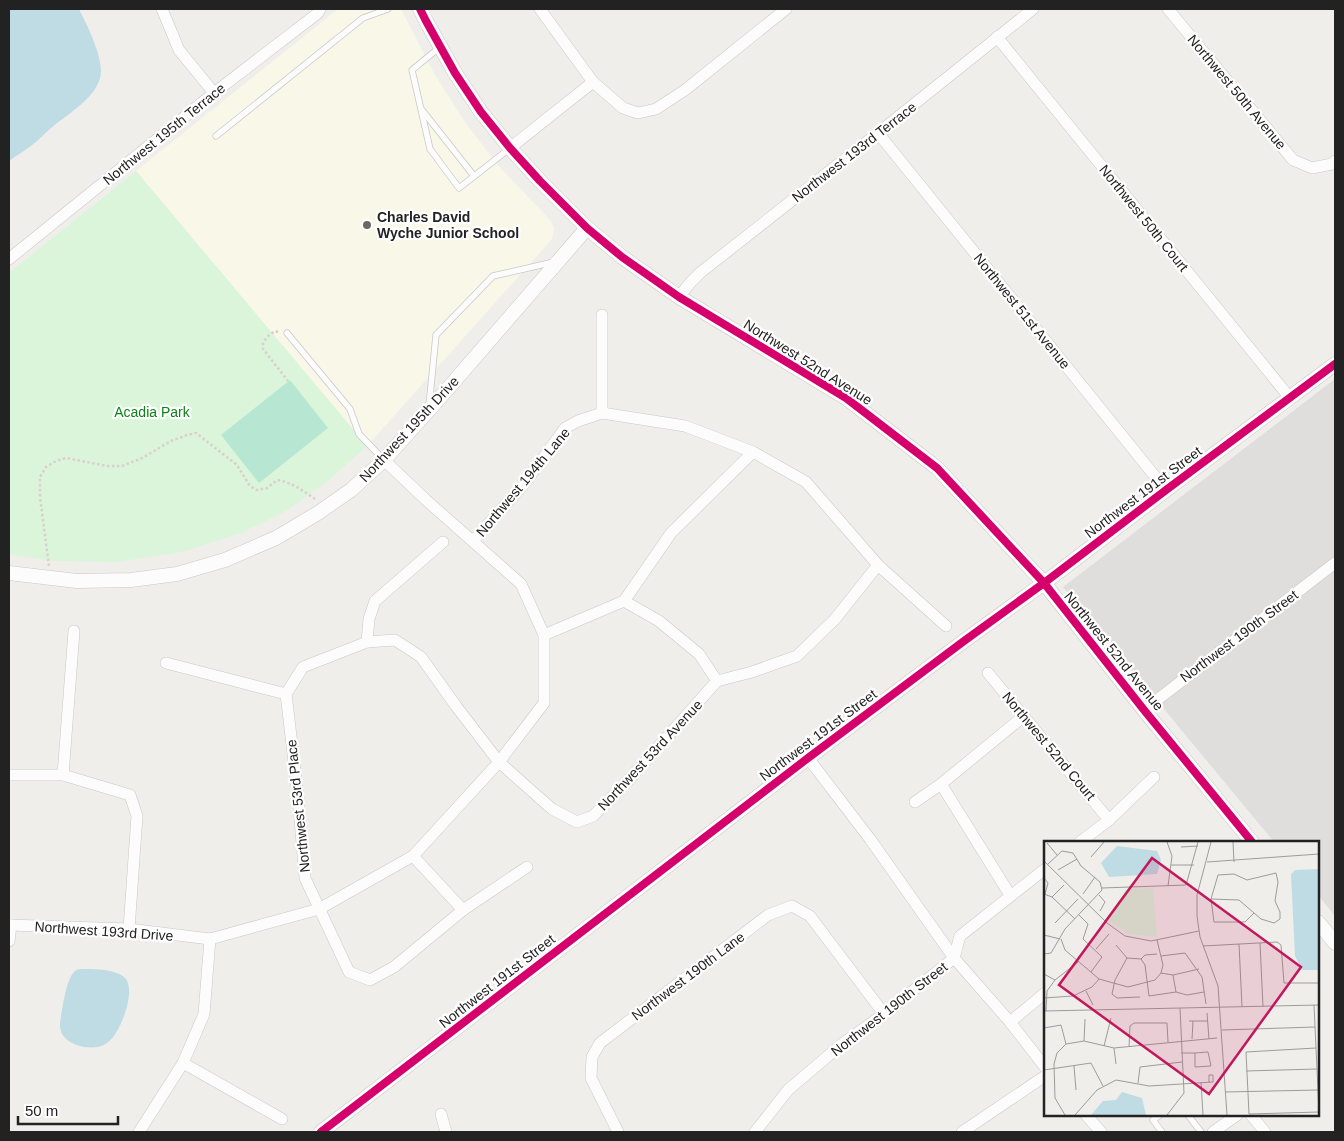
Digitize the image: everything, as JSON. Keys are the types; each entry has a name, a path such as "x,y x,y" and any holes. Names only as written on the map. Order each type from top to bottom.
{"street":[{"path":"162,9 179,50 214,93"},
{"name":"Northwest 195th Terrace","path":"9,260 214,93 318,13 320,9"},
{"name":"Northwest 52nd Avenue","path":"420,9 455,73 481,112 540,181 587,228 622,257 679,297 846,398 937,468 1044,584 1251,841"},
{"path":"540,9 593,82 623,108 638,113 656,109 685,90 786,9"},
{"name":"Northwest 193rd Terrace","path":"679,297 701,272 1033,9"},
{"name":"Northwest 50th Avenue","path":"1168,9 1294,160 1312,168 1332,164 1335,161"},
{"name":"Northwest 50th Court","path":"997,37 1290,398"},
{"path":"510,148 593,82"},
{"name":"Northwest 51st Avenue","path":"878,133 1166,490"},
{"name":"Northwest 195th Drive","path":"9,573 77,581 131,580 177,574 225,560 276,538 326,508 351,490 384,460 587,228"},
{"path":"602,315 602,413 686,426 753,452 806,482 878,565 946,626"},
{"name":"Northwest 191st Street","path":"321,1132 808,758 964,641 1044,584 1335,364"},
{"name":"Northwest 194th Lane","path":"473,541 524,484 565,428 578,421 602,413"},
{"path":"544,635 624,601 671,534 753,452"},
{"path":"384,460 521,584 544,635 544,703 499,762"},
{"path":"166,663 286,694 302,667 367,642 369,619 375,601 443,542"},
{"name":"Northwest 190th Street","path":"1144,710 1335,563"},
{"path":"624,601 659,621 699,654 717,682 797,656 835,619 878,565"},
{"path":"63,775 74,631"},
{"name":"Northwest 53rd Avenue","path":"367,642 395,640 421,657 499,762 552,808 577,822 593,816 626,783 717,682"},
{"name":"Northwest 52nd Court","path":"988,673 1109,820"},
{"name":"Northwest 53rd Place","path":"286,694 298,796 304,878 349,972 370,980 394,967 463,910 527,867"},
{"path":"915,802 941,784 1024,716"},
{"path":"808,758 870,840 954,958 1010,1022 1044,1066"},
{"name":"Northwest 193rd Drive","path":"10,925 129,929 210,939 319,909 413,856 499,762"},
{"path":"9,775 63,775 130,796 137,816 129,929"},
{"path":"1081,841 1109,820 1154,777"},
{"path":"941,784 1010,895"},
{"path":"413,856 463,910"},
{"name":"Northwest 190th Street","path":"755,1132 788,1090 842,1044 884,1014 954,958 960,936 1044,870"},
{"name":"Northwest 190th Lane","path":"618,1132 591,1078 592,1057 600,1043 768,915 792,906 810,916 884,1014"},
{"path":"1319,923 1335,943"},
{"path":"9,941 10,925"},
{"path":"139,1132 184,1063 204,1014 210,939"},
{"path":"1010,1022 1044,994"},
{"path":"184,1063 282,1119"},
{"path":"962,1132 1044,1077"},
{"path":"441,1114 446,1132"},
{"path":"1087,1116 1101,1132"},
{"path":"1213,1132 1236,1116"},
{"path":"1252,1116 1265,1132"}],"lane":[{"path":"216,136 363,18 388,9"},
{"path":"440,47 412,70 430,149 459,188 510,148"},
{"path":"421,108 474,176"},
{"path":"428,410 436,335 493,276 558,261"},
{"path":"287,333 350,409 359,434 384,460"},
{"path":"1159,1116 1153,1120 1162,1132"},
{"path":"1189,1116 1201,1132"}],"path":[{"path":"287,333 275,331 267,337 263,343 263,349 288,382"},
{"path":"50,578 40,496 40,477 46,468 56,461 66,458 107,466 122,466 142,458 171,442 196,433 237,465 250,486 257,490 267,488 277,480 285,481 326,508"}],"shaded area":[{"name":"Charles David Wyche Junior School","path":"338,9 401,9 435,75 465,122 496,163 551,221 554,228 552,239 367,446 136,171"},
{"path":"1335,379 1335,916 1319,896 1319,841 1273,841 1063,587"}],"green space":[{"name":"Acadia Park","path":"136,171 367,446 329,480 286,511 241,533 185,551 118,562 53,561 9,554 9,273"},
{"path":"290,380 328,428 259,483 221,435"}],"water":[{"path":"9,9 79,9 96,48 101,71 96,87 85,101 31,146 9,161"},
{"path":"76,970 105,970 120,974 128,983 129,991 126,1011 117,1031 107,1043 90,1048 71,1042 62,1034 60,1028 63,1003 69,980"}],"cycle path":[{"path":"420,9 455,73 481,112 540,181 587,228 622,257 679,297 846,398 937,468 1044,583 1144,710 1251,841"},
{"path":"321,1132 808,758 1335,364"}],"place":[{"name":"Charles David Wyche Junior School","path":"367,225"}]}
